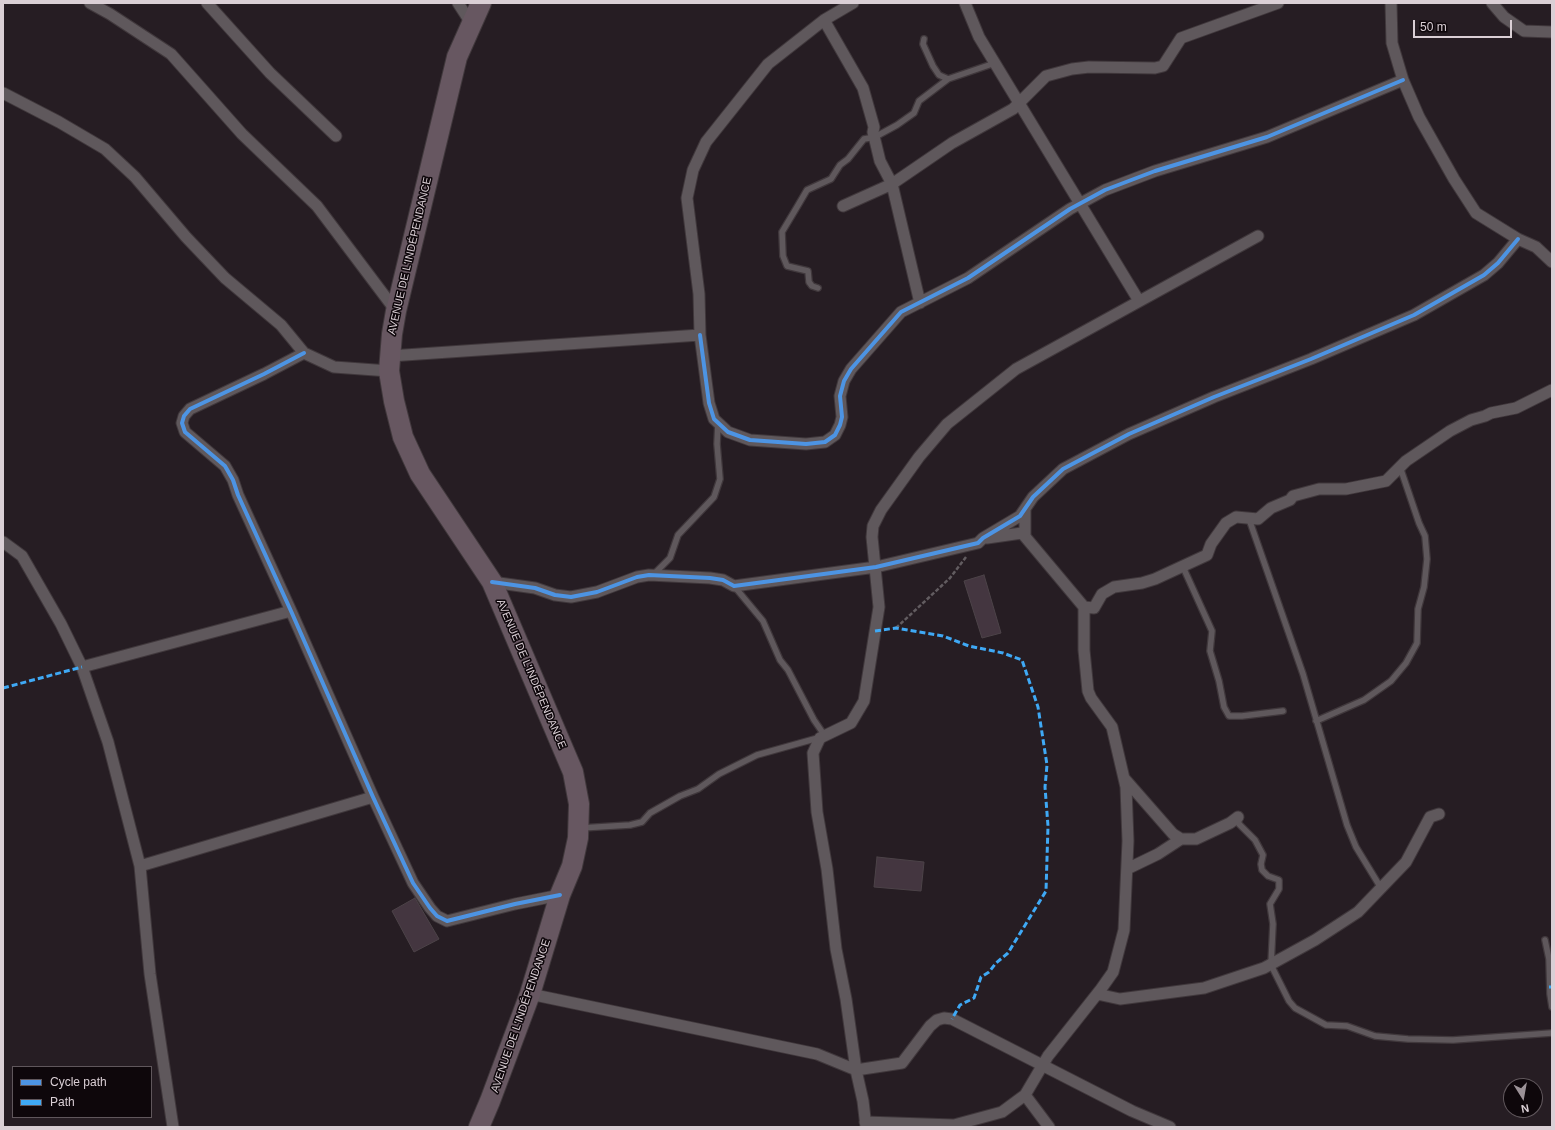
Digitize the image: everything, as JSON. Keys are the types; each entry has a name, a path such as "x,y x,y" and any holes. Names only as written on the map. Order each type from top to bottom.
{"highway":[{"name":"AVENUE DE L'INDÉPENDANCE","path":"478,1127 490,1101 530,994 560,895 572,866 578,828 579,804 573,772 492,582 420,474 403,437 394,401 390,363 396,311 457,57 481,3"}],"street":[{"path":"90,3 110,14 171,54 242,134 317,206 396,311"},
{"path":"207,3 270,73 336,136"},
{"path":"458,3 471,23"},
{"path":"965,3 979,37 1139,301"},
{"path":"843,206 892,184 952,143 1013,109 1046,76 1072,69 1089,67 1144,69 1163,66 1181,38 1278,3"},
{"path":"1390,3 1392,43 1403,80 1419,117 1454,179 1476,213 1518,239 1536,248 1552,262"},
{"path":"1492,3 1504,17 1524,31 1552,32"},
{"path":"850,4 824,20 768,64 706,142 693,170 686,198 699,294 700,335 709,403 714,419 728,432 750,440 806,444 825,442 835,435 842,417 840,396 844,381 851,369 901,312 968,278 1080,203 1105,190 1155,171 1267,137 1403,80"},
{"path":"824,20 863,88 880,161 892,184 920,303"},
{"path":"3,93 59,122 105,149 135,177 186,237 225,278 281,325 304,353 334,367 700,335"},
{"path":"492,582 535,588 555,595 571,597 597,592 637,577 653,575 710,578 723,580 734,586 876,567 980,541 1022,534 1025,536 1084,607 1084,650 1088,691 1091,698 1112,727 1126,787 1128,841 1127,869 1124,930 1113,972 1048,1056 1025,1095 1002,1112 954,1125 865,1124 863,1101 856,1070 846,999 836,949 827,869 817,812 813,754 820,738 850,723 864,701 879,607 876,567 872,537 873,526 880,510 919,457 947,424 1016,370 1258,236"},
{"path":"980,541 1020,516 1033,497 1063,468 1129,434 1214,397 1311,359 1414,315 1484,275 1498,263 1518,239"},
{"path":"304,353 264,374 190,409 184,416 182,423 185,432 224,466 233,480 238,495 292,611 373,797 413,883 430,908 437,916 447,921 560,895"},
{"path":"1084,607 1094,608 1102,594 1114,587 1142,583 1183,567 1207,555 1212,544 1226,523 1236,517 1258,519 1271,508 1290,500 1293,496 1319,489 1346,489 1386,482 1406,460 1436,440 1471,420 1491,413 1516,408 1552,390"},
{"path":"1025,508 1025,536"},
{"path":"3,542 22,556 60,624 82,667 108,742 140,866 150,974 173,1127"},
{"path":"82,667 292,611"},
{"path":"1124,778 1173,834 1181,839 1196,839 1230,823 1238,817"},
{"path":"140,866 373,797"},
{"path":"1097,994 1120,999 1204,988 1271,965 1315,940 1358,912 1406,862 1430,818 1438,814"},
{"path":"1127,869 1158,854 1181,839"},
{"path":"530,994 817,1054 856,1070 902,1063 930,1026 937,1020 944,1018 952,1019 1132,1111 1170,1127"},
{"path":"1025,1095 1049,1127"}],"lane":[{"path":"924,39 923,44 933,66 939,75 948,79"},
{"path":"818,288 812,286 809,282 808,271 786,266 783,256 782,232 807,190 830,179 840,165 848,159 864,139 875,137 897,125 914,113 919,101 948,79 995,63"},
{"path":"653,575 670,558 678,535 714,497 720,479 717,444 718,422"},
{"path":"1316,721 1364,700 1391,682 1406,663 1417,643 1418,609 1424,587 1427,559 1425,536 1419,523 1400,467"},
{"path":"1250,519 1303,674 1351,835 1381,889"},
{"path":"1183,567 1212,631 1210,651 1219,681 1224,707 1229,716 1283,711"},
{"path":"578,828 630,825 642,822 650,813 680,796 698,790 719,774 752,758 825,736 814,720 788,670 780,660 763,621 734,586"},
{"path":"1238,817 1239,824 1255,840 1263,855 1261,864 1262,870 1268,876 1278,880 1279,889 1270,904 1273,924 1271,965 1289,1001 1295,1008 1326,1025 1347,1026 1375,1036 1408,1039 1453,1040 1552,1033"},
{"path":"1545,940 1549,959 1552,1007"}],"path":[{"path":"896,628 950,578 980,541"}],"building":[{"path":"984,575 1001,633 982,638 964,581"},
{"path":"877,857 924,862 921,891 874,887"},
{"path":"415,898 439,939 414,952 392,911"}],"marked path":[{"path":"875,631 896,628 943,636 969,646 1003,653 1022,660 1038,707 1047,765 1045,787 1048,826 1046,891 1008,953 996,963 989,972 981,977 974,998 960,1005 952,1019"},
{"path":"3,688 82,667"}],"cycle path":[{"path":"700,335 709,403 714,419 728,432 750,440 806,444 825,442 835,435 840,425 842,417 840,396 844,381 851,369 901,312 968,278 1070,209 1105,190 1155,171 1267,137 1403,80"},
{"path":"492,582 535,588 555,595 571,597 597,592 637,577 649,575 710,578 723,580 734,586 876,567 978,543 983,538 1020,516 1033,497 1063,469 1129,434 1214,397 1311,359 1414,315 1484,275 1498,263 1518,239"},
{"path":"304,353 264,374 190,409 184,416 182,423 185,432 225,466 233,480 238,495 373,797 413,883 430,908 437,916 447,921 515,904 560,895"}]}
